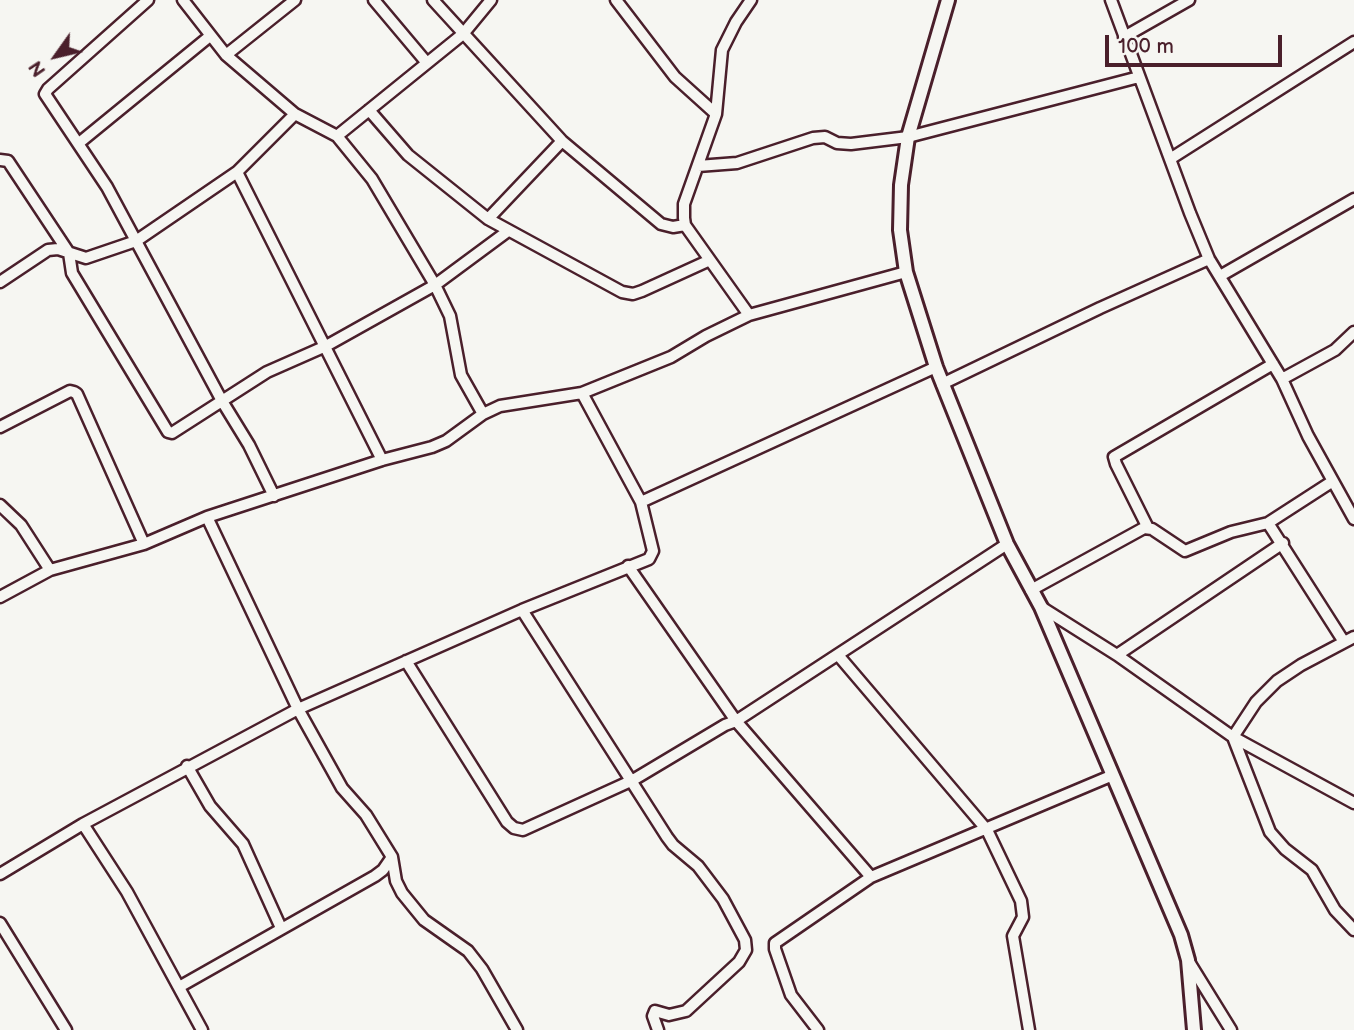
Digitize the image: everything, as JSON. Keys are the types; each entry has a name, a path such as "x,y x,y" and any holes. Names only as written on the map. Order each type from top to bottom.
{"street":[{"path":"148,0 45,94 107,187 222,401 249,445 274,496"},
{"path":"183,0 226,55 295,114 337,136 372,179 435,285 453,325 461,375 483,414"},
{"path":"226,55 295,0"},
{"path":"374,0 427,63"},
{"path":"433,0 562,141 662,223 673,227 685,225"},
{"path":"337,136 463,34 491,0"},
{"path":"616,0 675,77 716,114"},
{"path":"749,315 685,225 684,204 716,114 722,50 751,0"},
{"path":"948,0 908,137 901,185 900,230 906,272 942,384 1007,544 1041,607 1181,935 1188,960 1194,1030"},
{"path":"1111,0 1209,260 1282,379 1308,436 1354,519"},
{"path":"1124,37 1189,0"},
{"path":"79,143 210,36"},
{"path":"1170,159 1354,42"},
{"path":"698,166 737,163 813,138 825,137 837,143 851,144 908,137 1139,77"},
{"path":"369,110 408,155 488,219 622,292 633,294 710,260"},
{"path":"72,273 86,258 136,242 237,172 295,114"},
{"path":"488,219 562,141"},
{"path":"0,160 8,161 69,253 72,273 165,430 172,433 267,372 326,346 435,285 508,231"},
{"path":"237,172 382,460"},
{"path":"1220,276 1354,199"},
{"path":"0,282 48,250 58,249 86,258"},
{"path":"942,384 1100,308 1209,260"},
{"path":"0,597 50,570 144,544 206,517 382,460 432,447 500,406 582,393 671,357 749,315 906,272"},
{"path":"1282,379 1335,350 1354,332"},
{"path":"1273,364 1114,457 1148,528 1185,551 1231,532 1268,523 1333,481"},
{"path":"641,502 936,367"},
{"path":"0,427 70,391 77,394 144,544"},
{"path":"0,874 187,766 298,709 522,610 649,559 653,551 641,502 582,393"},
{"path":"0,505 21,525 50,570"},
{"path":"206,517 298,709 342,788 366,815 392,857 396,881 412,908 424,920 468,951 482,969 517,1030"},
{"path":"1268,523 1344,642"},
{"path":"1031,590 1148,528"},
{"path":"1117,655 1283,543"},
{"path":"406,661 507,822 514,828 523,830 633,780 736,721 1007,544"},
{"path":"628,566 736,721 871,877"},
{"path":"1041,607 1117,655 1233,737 1354,803"},
{"path":"522,610 673,845 698,866 723,900 745,940 746,950 738,962 686,1011 669,1015 655,1011 653,1016 658,1030"},
{"path":"1233,737 1256,702 1277,681 1354,636"},
{"path":"838,655 987,830 1021,901 1023,916 1013,936 1030,1030"},
{"path":"1233,737 1270,832 1285,849 1312,870 1335,910 1354,930"},
{"path":"187,766 210,806 243,844 281,928"},
{"path":"818,1030 791,995 775,943 871,877 1113,775"},
{"path":"83,824 127,892 202,1030"},
{"path":"179,987 375,876 392,857"},
{"path":"0,923 66,1030"},
{"path":"1188,960 1231,1030"}]}
